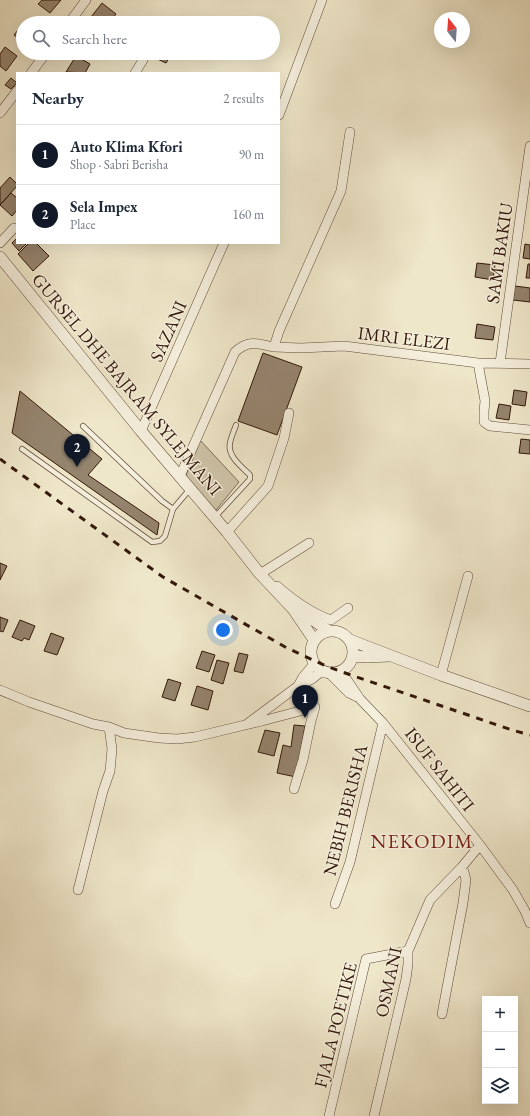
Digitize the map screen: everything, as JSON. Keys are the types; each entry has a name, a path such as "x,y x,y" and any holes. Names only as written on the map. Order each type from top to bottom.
{"street":[{"path":"74,16 86,0"},
{"path":"280,112 322,0"},
{"path":"32,72 41,60"},
{"path":"136,72 144,60"},
{"path":"0,113 16,92"},
{"path":"274,347 279,331 341,191 350,132"},
{"name":"SAMI BAKIU","path":"500,364 530,146"},
{"path":"0,243 14,228 16,228"},
{"name":"SAZANI","path":"141,431 224,244"},
{"name":"GURSEL DHE BAJRAM SYLEJMANI","path":"0,257 141,431 293,610 314,640"},
{"name":"IMRI ELEZI","path":"180,476 235,352 240,347 249,343 274,347 301,348 344,346 478,363 530,364"},
{"path":"478,363 485,401 484,422 490,426 530,430"},
{"path":"227,532 268,486 284,438 289,412"},
{"path":"309,543 262,573 297,602 322,617 350,640 441,676 530,706"},
{"path":"441,676 468,576"},
{"path":"322,669 311,652 314,640 348,608"},
{"name":"GURSEL DHE BAJRAM SYLEJMANI","path":"293,610 330,625"},
{"path":"244,726 298,686 303,677 322,669 341,671 350,662 353,656 350,640"},
{"path":"353,656 391,656"},
{"name":"ISUF SAHITI","path":"322,669 349,693 360,699"},
{"name":"ISUF SAHITI","path":"341,671 360,699 383,723 480,845 513,890 525,910 530,923"},
{"path":"0,690 55,712 124,733 177,739 195,737 244,726 315,707 303,760 294,789"},
{"name":"NEBIH BERISHA","path":"335,904 350,862 383,723"},
{"path":"78,890 103,791 110,771 112,749 109,728"},
{"name":"OSMANI","path":"374,1116 406,979 408,951 430,900 461,868 480,845"},
{"path":"442,1014 466,880 464,872 461,868"},
{"name":"FJALA POETIKE","path":"329,1116 366,959 408,951"}],"lane":[{"path":"215,517 250,479 250,475 231,453 229,445 236,425"},
{"path":"83,426 162,501 173,509"},
{"path":"22,449 152,542 160,541 165,536 173,509 190,488"}],"shaded area":[{"path":"200,440 239,482 216,510 185,478"}],"building":[{"path":"42,0 61,0 50,13 38,4"},
{"path":"102,3 116,14 114,16 92,16"},
{"path":"5,47 16,55 6,71 0,66 0,54"},
{"path":"74,60 83,60 90,64 86,72 66,72"},
{"path":"160,60 168,60 166,63"},
{"path":"11,78 16,82 11,89 5,85"},
{"path":"10,177 16,183 16,187 0,205 0,188"},
{"path":"11,193 16,197 16,211 12,216 0,205"},
{"path":"16,239 16,244 26,244 19,251 12,243"},
{"path":"28,244 37,244 49,256 33,271 18,254"},
{"path":"525,244 530,245 530,259 523,258"},
{"path":"477,263 495,265 493,280 475,277"},
{"path":"528,264 530,264 530,278 526,278"},
{"path":"515,286 530,288 530,302 513,300"},
{"path":"477,324 495,327 493,340 475,338"},
{"path":"263,353 302,367 277,435 238,421"},
{"path":"514,390 527,392 525,406 512,404"},
{"path":"20,391 102,459 88,475 159,523 157,535 12,433"},
{"path":"499,404 511,406 509,420 496,418"},
{"path":"521,439 530,440 530,454 519,453"},
{"path":"0,563 7,566 0,580"},
{"path":"0,617 8,620 3,632 0,631"},
{"path":"20,620 35,626 29,640 24,638 22,641 12,637"},
{"path":"51,633 64,638 57,655 44,651"},
{"path":"202,651 215,655 209,672 196,668"},
{"path":"239,653 248,655 243,673 234,671"},
{"path":"217,660 229,663 223,684 211,680"},
{"path":"168,679 181,683 175,701 162,697"},
{"path":"197,686 213,691 208,710 191,705"},
{"path":"294,725 305,726 296,777 277,773 283,745 291,747"},
{"path":"265,730 280,733 274,756 258,752"}],"railway":[{"path":"0,459 163,577 287,648 326,666 348,674 530,735"}],"place":[{"name":"Sela Impex","path":"77,467"},
{"name":"Auto Klima Kfori","path":"305,718"}],"district":[{"name":"NEKODIM","path":"422,841"}]}
